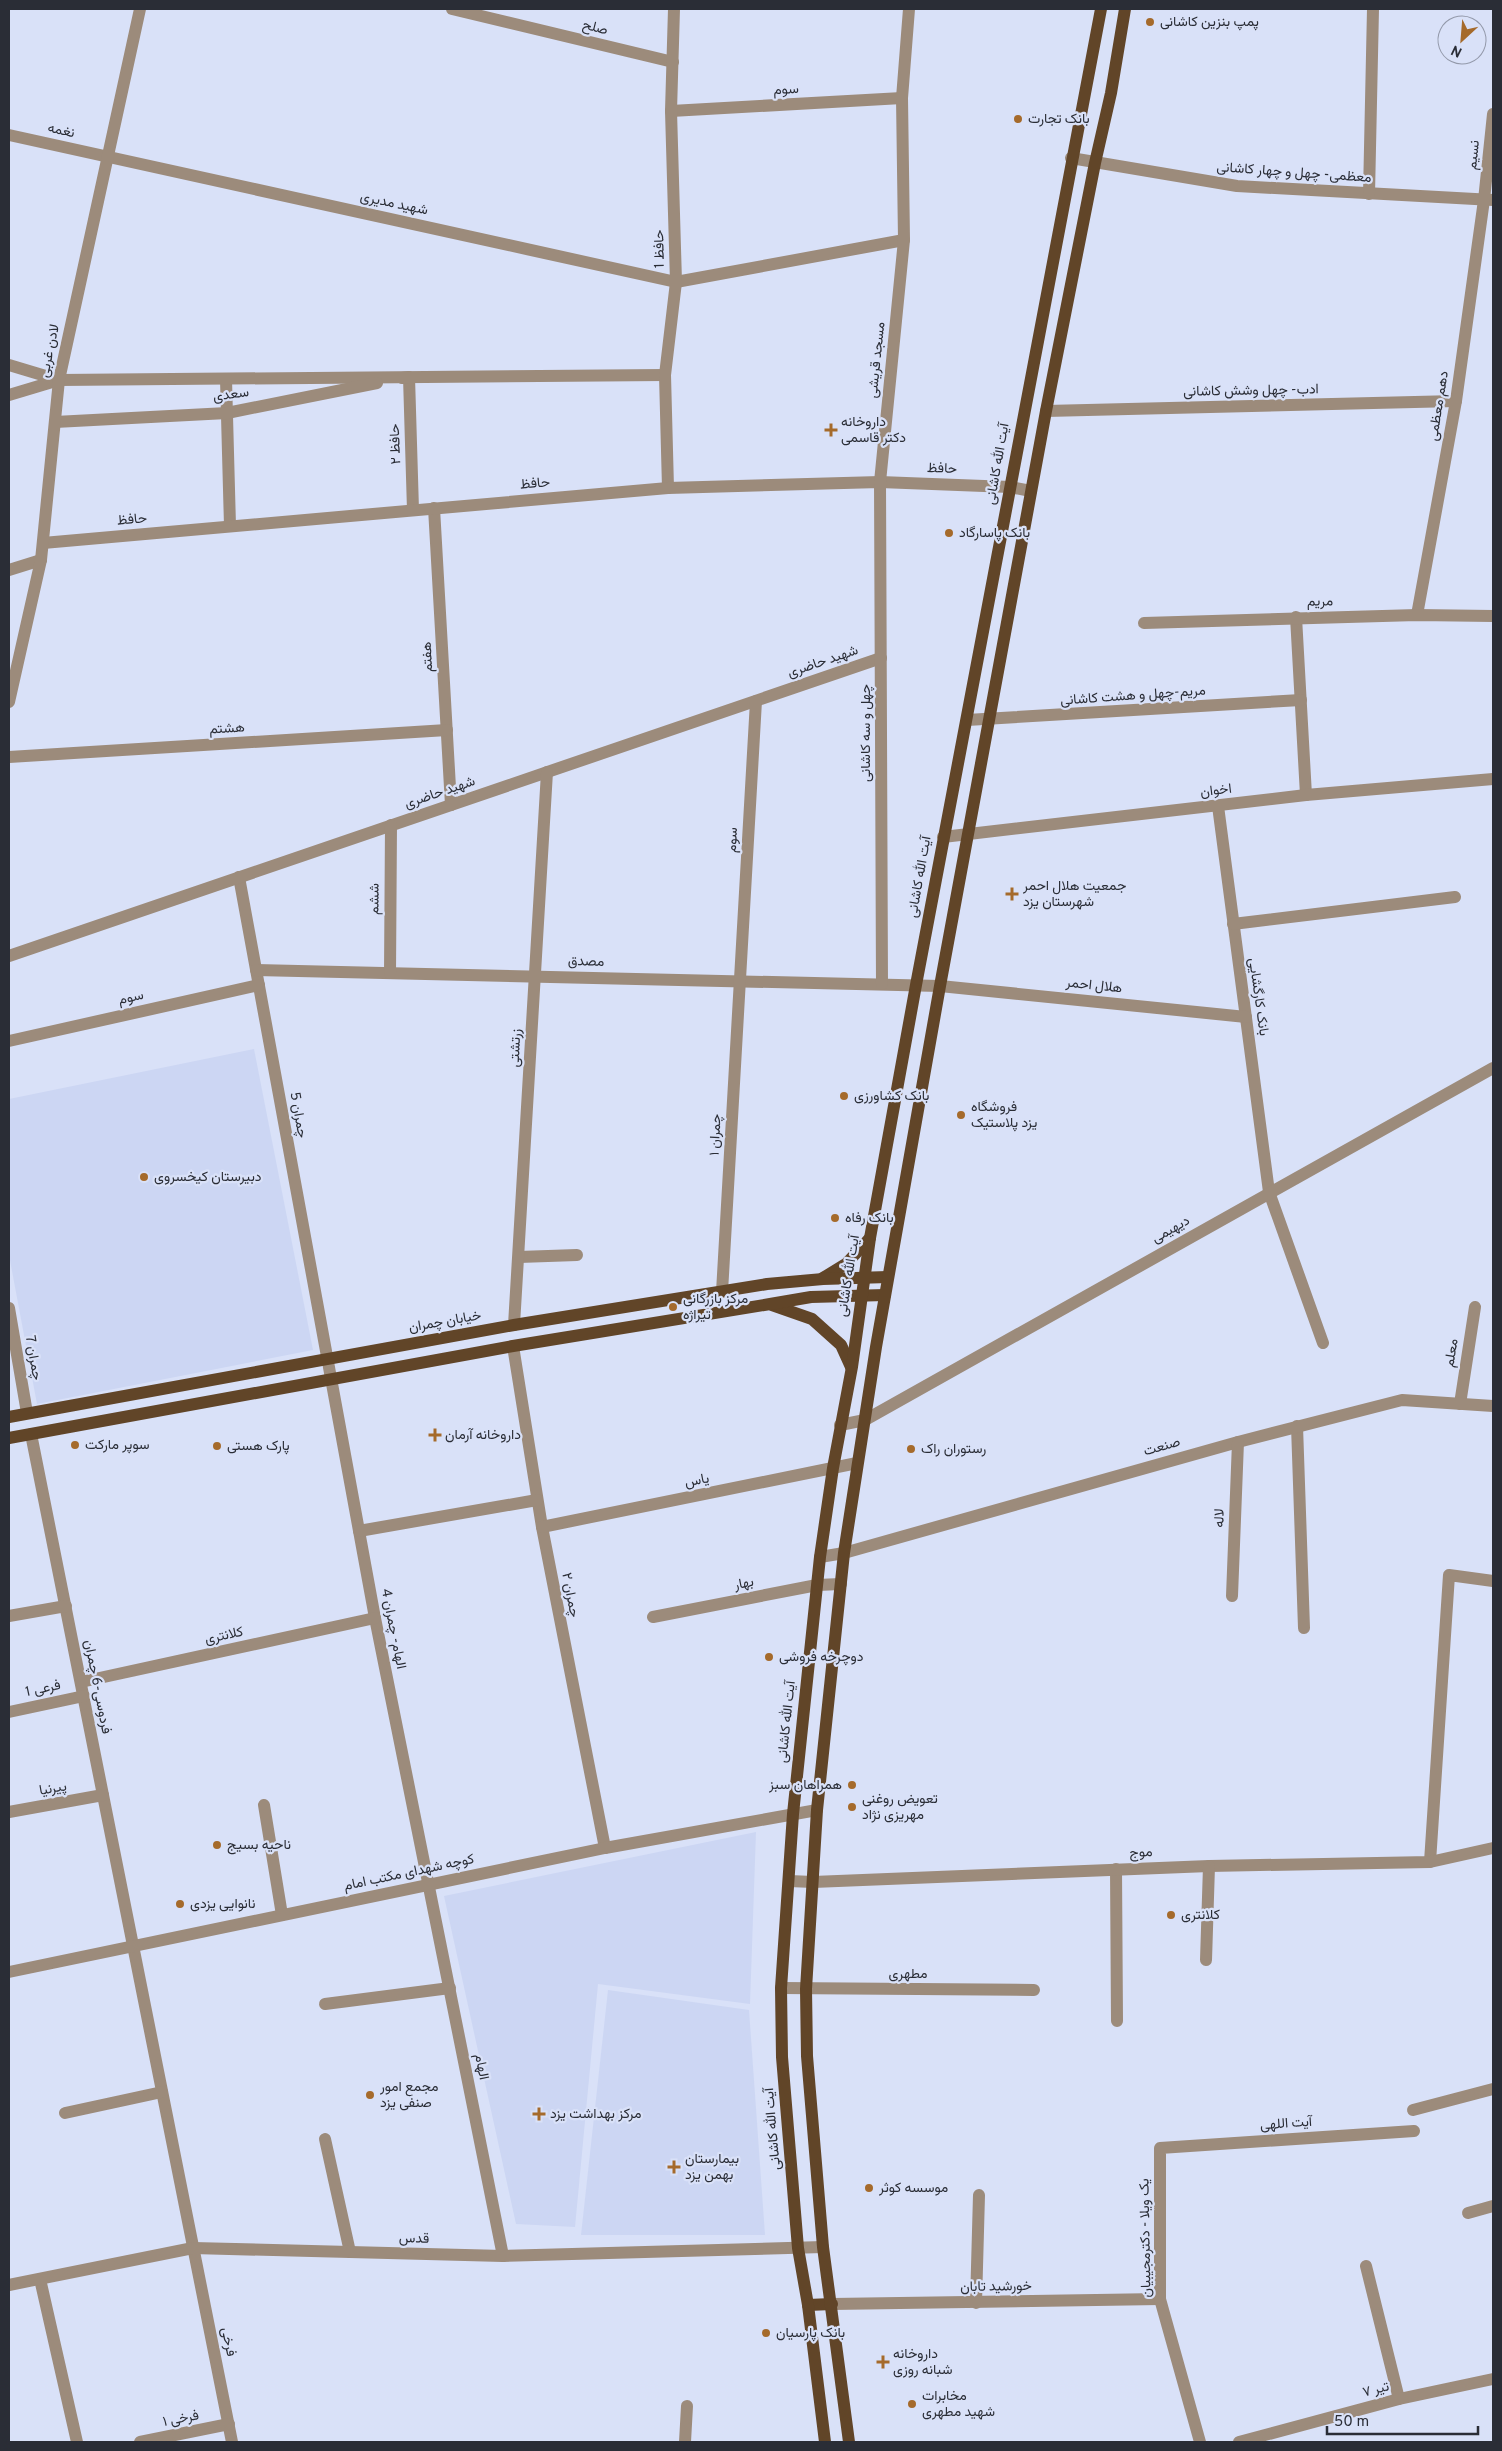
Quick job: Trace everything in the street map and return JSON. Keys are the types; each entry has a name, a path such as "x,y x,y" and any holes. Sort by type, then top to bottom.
{"main road":[{"name":"آیت الله کاشانی","path":"825,2442 808,2305 798,2248 782,2057 781,1988 793,1814 820,1557 840,1425 852,1367 870,1238 943,836 967,720 1071,158 1087,88 1101,9"},
{"path":"849,2442 823,2247 807,2056 806,1989 817,1810 844,1552 888,1276 940,986 970,834 1046,411 1094,163 1111,93 1125,9"},
{"path":"823,1279 846,1264 870,1238"},
{"name":"خیابان چمران","path":"9,1417 514,1325 722,1292 823,1279 888,1276"},
{"path":"9,1438 513,1346 811,1297 885,1295"},
{"path":"770,1304 812,1320 841,1345 852,1367"},
{"path":"808,2305 832,2304"}],"street":[{"name":"لادن غربی","path":"9,702 41,560 59,380 140,9"},
{"name":"صلح","path":"452,9 674,62"},
{"name":"حافظ 1","path":"668,488 665,375 676,282 672,111 674,9"},
{"name":"مسجد قریشی","path":"880,482 904,240 902,98 909,9"},
{"path":"1369,194 1373,9"},
{"name":"سوم","path":"672,111 902,98"},
{"name":"نسیم","path":"1488,200 1493,114"},
{"name":"نغمه","path":"9,135 107,157"},
{"name":"شهید مدیری","path":"107,157 676,282"},
{"name":"معظمی- چهل و چهار کاشانی","path":"1071,158 1236,186 1488,200"},
{"name":"دهم معظمی","path":"1417,615 1456,402 1488,200"},
{"path":"676,282 904,240"},
{"path":"9,365 59,380"},
{"name":"سعدی","path":"59,380 665,375"},
{"name":"سعدی","path":"55,422 227,413 409,377"},
{"name":"حافظ ۲","path":"409,377 413,510"},
{"path":"226,379 230,526"},
{"path":"9,395 59,380"},
{"name":"ادب- چهل وشش کاشانی","path":"1046,411 1456,402"},
{"name":"حافظ","path":"43,543 668,488 880,482 1010,487 1031,491"},
{"name":"چهل و سه کاشانی","path":"880,482 882,984"},
{"name":"هفتم","path":"434,508 451,805"},
{"path":"9,570 41,560"},
{"name":"مریم","path":"1306,795 1296,618 1417,615 1493,616"},
{"path":"1144,623 1296,618"},
{"name":"شهید حاضری","path":"9,956 881,658"},
{"name":"مریم-چهل و هشت کاشانی","path":"967,720 1301,700"},
{"name":"سوم","path":"740,981 756,701"},
{"name":"هشتم","path":"9,757 447,730"},
{"name":"زرتشتی","path":"514,1325 547,772"},
{"name":"اخوان","path":"943,836 1306,795 1493,778"},
{"name":"بانک کارگشایی","path":"1218,806 1269,1192 1323,1343"},
{"name":"ششم","path":"390,973 391,825"},
{"name":"چمران 5","path":"239,877 331,1379"},
{"path":"1234,924 1454,897"},
{"name":"مصدق","path":"256,970 916,985"},
{"name":"چمران ۱","path":"722,1292 740,981"},
{"name":"سوم","path":"9,1041 259,984"},
{"name":"هلال احمر","path":"916,985 1246,1017"},
{"name":"دیهیمی","path":"840,1425 865,1420 1493,1068"},
{"path":"518,1257 577,1255"},
{"name":"معلم","path":"1460,1404 1475,1307"},
{"name":"چمران 7","path":"9,1308 28,1413"},
{"name":"چمران ۲","path":"513,1346 537,1500 605,1848"},
{"name":"الهام- چمران 4","path":"331,1379 375,1618 429,1884"},
{"name":"صنعت","path":"820,1557 844,1552 1297,1426 1402,1400 1493,1406"},
{"path":"1297,1426 1304,1628"},
{"name":"فردوسی-6 چمران","path":"31,1434 162,2092"},
{"name":"لاله","path":"1232,1596 1238,1442"},
{"name":"یاس","path":"542,1527 858,1463"},
{"path":"359,1531 537,1500"},
{"path":"1430,1862 1449,1575 1493,1581"},
{"name":"بهار","path":"653,1617 817,1585 841,1584"},
{"path":"9,1616 66,1606"},
{"name":"کلانتری","path":"81,1682 375,1618"},
{"name":"فرعی 1","path":"9,1712 84,1696"},
{"name":"پیرنیا","path":"9,1812 103,1795"},
{"path":"264,1805 282,1915"},
{"name":"کوچه شهدای مکتب امام","path":"9,1972 605,1848 817,1810"},
{"name":"موج","path":"789,1881 813,1882 1209,1866 1430,1862 1493,1848"},
{"path":"1206,1960 1209,1866"},
{"path":"1116,1869 1118,2020"},
{"name":"الهام","path":"429,1884 503,2256"},
{"path":"325,2004 450,1988"},
{"name":"مطهری","path":"781,1988 1034,1990"},
{"path":"1413,2110 1493,2089"},
{"path":"66,2113 162,2092"},
{"name":"فرخی","path":"162,2092 232,2442"},
{"name":"آیت اللهی","path":"1160,2148 1414,2130"},
{"path":"325,2139 350,2252"},
{"name":"یک ویلا - دکترمجیبیان","path":"1160,2148 1160,2299 1200,2442"},
{"path":"976,2303 979,2195"},
{"path":"1468,2212 1493,2206"},
{"name":"قدس","path":"9,2286 194,2248 503,2256 823,2247"},
{"path":"1366,2266 1399,2399"},
{"path":"40,2279 77,2442"},
{"name":"خورشید تابان","path":"832,2304 1160,2299"},
{"name":"۷ تیر","path":"1240,2442 1399,2399 1493,2379"},
{"path":"685,2442 687,2406"},
{"name":"فرخی ۱","path":"140,2442 229,2424"}],"shaded area":[{"name":"دبیرستان کیخسروی","path":"254,1049 313,1350 37,1404 9,1255 9,1099"},
{"name":"مرکز بهداشت یزد","path":"756,1832 750,2004 598,1984 575,2227 516,2224 444,1896"},
{"name":"بیمارستان بهمن یزد","path":"608,1990 749,2010 765,2235 581,2235"}],"place":[{"name":"پمپ بنزین کاشانی","path":"1150,22"},
{"name":"بانک تجارت","path":"1018,119"},
{"name":"داروخانه دکتر قاسمی","path":"831,430"},
{"name":"بانک پاسارگاد","path":"949,533"},
{"name":"جمعیت هلال احمر شهرستان یزد","path":"1012,894"},
{"name":"بانک کشاورزی","path":"844,1096"},
{"name":"فروشگاه یزد پلاستیک","path":"961,1115"},
{"name":"دبیرستان کیخسروی","path":"144,1177"},
{"name":"بانک رفاه","path":"835,1218"},
{"name":"مرکز بازرگانی تیراژه","path":"673,1307"},
{"name":"داروخانه آرمان","path":"435,1435"},
{"name":"سوپر مارکت","path":"75,1445"},
{"name":"پارک هستی","path":"217,1446"},
{"name":"رستوران راک","path":"911,1449"},
{"name":"دوچرخه فروشی","path":"769,1657"},
{"name":"همراهان سبز","path":"852,1785"},
{"name":"تعویض روغنی مهریزی نژاد","path":"852,1807"},
{"name":"ناحیه بسیج","path":"217,1845"},
{"name":"نانوایی یزدی","path":"180,1904"},
{"name":"کلانتری","path":"1171,1915"},
{"name":"مجمع امور صنفی یزد","path":"370,2095"},
{"name":"مرکز بهداشت یزد","path":"539,2114"},
{"name":"بیمارستان بهمن یزد","path":"674,2167"},
{"name":"موسسه کوثر","path":"869,2188"},
{"name":"بانک پارسیان","path":"766,2333"},
{"name":"داروخانه شبانه روزی","path":"883,2362"},
{"name":"مخابرات شهید مطهری","path":"912,2404"}]}
